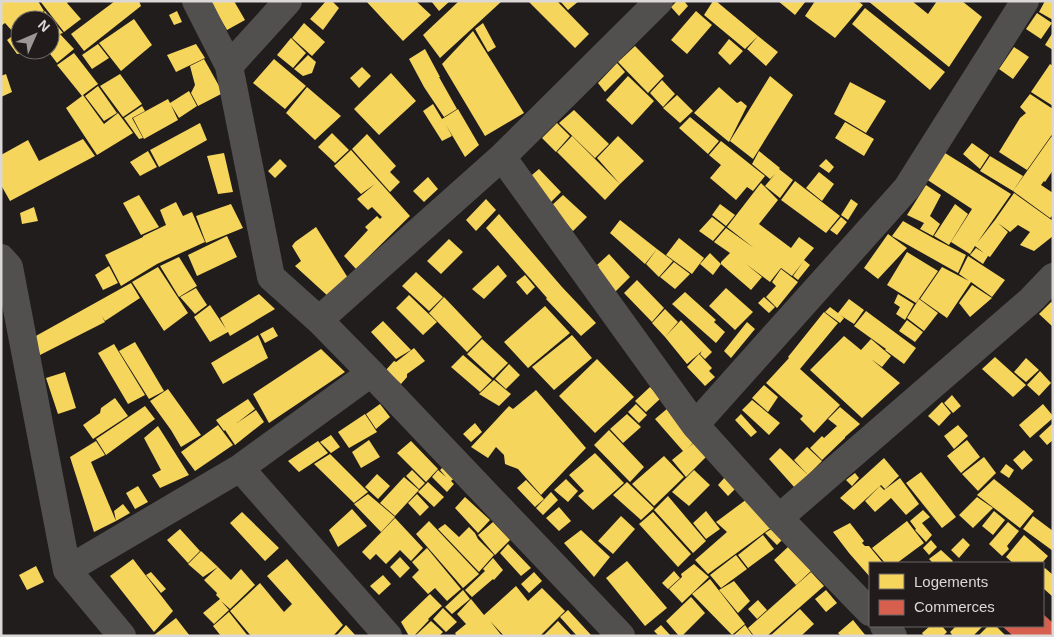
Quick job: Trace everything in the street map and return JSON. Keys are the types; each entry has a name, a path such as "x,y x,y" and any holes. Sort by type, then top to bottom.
{"street":[{"path":"196,1 229,66 271,277 319,320 371,373 620,636"},
{"path":"229,66 288,1"},
{"path":"319,320 502,157 660,1"},
{"path":"694,424 907,188 1025,1"},
{"path":"502,157 694,424 779,518 869,611"},
{"path":"1,258 9,267 66,570 122,636"},
{"path":"779,518 1023,306 1053,277"},
{"path":"66,570 240,468 371,373"},
{"path":"240,468 388,636"}],"building: Logements":[{"path":"1,1 38,1 43,10 10,10 10,29 5,23 1,26"},
{"path":"40,1 69,1 67,3 81,19 64,32 60,27 60,10 47,10"},
{"path":"115,1 139,1 141,6 84,51 71,34"},
{"path":"210,1 234,1 245,20 227,30"},
{"path":"326,1 332,1 339,8 323,30 310,19"},
{"path":"366,1 416,1 431,15 403,41"},
{"path":"431,1 450,1 439,11"},
{"path":"459,1 502,1 440,58 423,35"},
{"path":"528,1 557,1 589,34 575,48"},
{"path":"560,1 579,1 568,10"},
{"path":"677,1 684,1 688,6 679,16 671,7"},
{"path":"713,1 716,1 758,36 745,49 704,15"},
{"path":"778,1 806,1 795,15"},
{"path":"815,1 858,1 863,5 835,38 805,16"},
{"path":"868,1 912,1 928,14 937,1 962,1 982,17 949,67"},
{"path":"1045,1 1053,1 1053,20 1039,12"},
{"path":"865,8 945,72 930,90 852,24"},
{"path":"177,11 182,22 174,25 169,15"},
{"path":"696,11 712,25 687,54 671,40"},
{"path":"1037,13 1052,23 1041,39 1026,29"},
{"path":"134,19 152,45 121,71 99,43"},
{"path":"304,23 325,42 312,56 292,38"},
{"path":"483,23 496,47 488,52 475,29"},
{"path":"473,31 524,113 485,136 442,64"},
{"path":"1053,32 1053,50 1045,45"},
{"path":"60,34 74,49 57,63 55,60 60,60"},
{"path":"758,36 778,52 766,66 747,49"},
{"path":"291,38 306,53 293,68 277,55"},
{"path":"729,39 743,51 730,65 718,53"},
{"path":"98,44 109,58 92,69 82,55"},
{"path":"196,44 205,58 176,72 167,55"},
{"path":"635,46 664,76 648,93 618,62"},
{"path":"1014,47 1029,57 1013,79 999,69"},
{"path":"425,49 457,109 444,117 424,87 409,59"},
{"path":"74,53 98,84 83,95 104,124 118,113 133,133 97,155 66,108 82,96 57,65"},
{"path":"308,55 316,62 312,73 303,76 294,69"},
{"path":"204,59 223,93 198,106 191,93 195,85 190,66"},
{"path":"274,59 306,86 285,109 253,83"},
{"path":"617,63 625,72 605,92 598,83"},
{"path":"1050,64 1053,66 1053,106 1031,92"},
{"path":"362,67 371,76 359,88 350,78"},
{"path":"391,73 416,101 379,135 354,109"},
{"path":"6,74 12,92 1,97 1,76"},
{"path":"120,74 142,104 123,117 100,86"},
{"path":"628,76 654,101 632,125 606,100"},
{"path":"770,76 793,95 753,159 730,141"},
{"path":"662,80 675,94 663,107 650,93"},
{"path":"850,82 886,101 866,133 834,114"},
{"path":"98,86 117,113 104,121 85,96"},
{"path":"307,87 341,116 315,140 286,113"},
{"path":"719,87 737,103 741,101 747,106 729,142 694,113"},
{"path":"189,91 197,106 179,118 171,105 178,120 144,139 133,118 168,99 170,103"},
{"path":"1030,94 1053,109 1053,133 1027,170 999,152 1020,118 1026,113 1020,107"},
{"path":"677,95 693,111 680,123 663,108"},
{"path":"433,104 442,119 458,109 479,145 465,157 446,125 452,136 442,141 423,111"},
{"path":"142,106 145,111 132,118 143,138 139,139 124,118"},
{"path":"574,110 609,144 595,158 559,123"},
{"path":"690,117 719,141 708,154 679,128"},
{"path":"845,122 874,139 864,156 835,138"},
{"path":"200,123 207,140 159,167 150,150"},
{"path":"557,123 570,136 556,152 542,138"},
{"path":"332,133 349,150 335,163 318,147"},
{"path":"367,134 396,166 390,172 400,182 390,192 352,149"},
{"path":"572,136 620,184 605,200 557,152"},
{"path":"618,136 644,161 620,184 597,158"},
{"path":"1051,137 1053,138 1053,170 1041,185 1053,193 1053,215 1050,218 1013,191"},
{"path":"83,139 95,156 10,201 1,185 1,155 28,140 39,161"},
{"path":"721,141 765,176 753,191 747,187 736,200 710,178 721,165 709,155"},
{"path":"972,143 989,155 980,169 963,154"},
{"path":"351,150 410,216 356,269 344,256 368,230 365,227 377,216 380,219 382,217 372,207 368,210 357,199 375,184 361,194 334,166"},
{"path":"148,151 157,167 140,176 130,162"},
{"path":"759,151 793,180 780,198 765,186 775,174 770,179 752,164"},
{"path":"224,153 233,192 218,194 207,156"},
{"path":"945,153 1011,194 977,243 1014,193 1053,221 1053,236 1034,251 1020,245 1030,232 1018,225 1010,232 998,223 1008,232 983,264 970,255 976,248 984,253 975,246 970,254 951,242 972,209 926,179"},
{"path":"990,156 1023,176 1013,191 980,171"},
{"path":"280,159 287,166 275,178 268,171"},
{"path":"826,159 834,167 829,173 819,166"},
{"path":"539,169 561,192 550,203 526,180"},
{"path":"819,172 834,184 822,201 806,188"},
{"path":"428,177 438,189 424,202 413,191"},
{"path":"795,181 840,216 826,233 781,200"},
{"path":"761,183 778,200 759,224 791,248 799,237 814,248 804,260 810,265 798,280 793,276 803,262 792,276 781,268 770,282 746,264 762,277 751,290 721,264 730,253 714,242 726,228 754,248 727,227"},
{"path":"926,185 941,195 930,216 940,224 933,236 920,229 924,223 907,215"},
{"path":"139,195 159,227 141,235 123,203"},
{"path":"563,195 587,217 573,231 551,206"},
{"path":"486,199 496,210 476,231 466,220"},
{"path":"851,199 858,204 848,220 841,215"},
{"path":"176,202 183,216 192,212 205,242 157,264 121,286 105,255 166,225 160,210"},
{"path":"231,204 243,228 206,243 196,216"},
{"path":"720,204 735,215 726,226 712,215"},
{"path":"955,204 968,214 949,245 934,236"},
{"path":"34,207 38,221 22,224 20,213"},
{"path":"499,214 596,323 581,336 546,299 486,228"},
{"path":"712,217 725,227 713,241 699,231"},
{"path":"841,217 847,222 837,235 830,230"},
{"path":"620,220 657,249 645,264 610,233"},
{"path":"903,221 966,255 958,273 892,236"},
{"path":"316,227 348,278 329,297 295,266 301,261 292,246"},
{"path":"888,234 907,248 878,279 864,268"},
{"path":"227,236 237,257 197,276 188,255"},
{"path":"679,238 704,258 692,274 666,255"},
{"path":"449,239 463,252 441,274 427,261"},
{"path":"657,249 673,261 659,277 646,264"},
{"path":"907,252 938,271 916,303 887,285"},
{"path":"710,253 721,264 713,275 700,264"},
{"path":"609,254 630,277 612,295 592,274 599,267 597,265"},
{"path":"968,256 1005,280 992,297 971,282 947,318 920,299 942,267 969,281 959,274"},
{"path":"179,257 197,286 179,297 160,266"},
{"path":"674,262 690,274 675,289 660,277"},
{"path":"498,265 507,276 484,299 472,289"},
{"path":"109,266 118,283 103,290 95,275"},
{"path":"158,267 188,313 164,331 132,282"},
{"path":"781,269 798,282 777,308 766,297 776,286 772,282"},
{"path":"416,272 443,297 429,311 402,286"},
{"path":"525,275 535,287 527,295 516,282"},
{"path":"637,280 664,308 652,322 624,293"},
{"path":"131,283 140,298 105,321 102,316 105,322 40,355 34,337"},
{"path":"972,285 992,298 970,317 959,303"},
{"path":"196,288 207,305 195,314 180,297"},
{"path":"726,288 753,312 735,330 709,306"},
{"path":"685,292 716,320 714,322 725,332 716,343 672,304"},
{"path":"259,294 275,309 230,336 228,332 210,342 194,317 210,305 226,329 220,318"},
{"path":"898,294 914,304 905,320 896,314 900,307 894,303"},
{"path":"409,295 437,322 423,335 396,308"},
{"path":"444,297 482,337 467,352 429,313"},
{"path":"764,297 775,307 769,313 758,303"},
{"path":"849,299 864,310 854,324 840,315 844,318 840,323 825,312 830,307 838,313"},
{"path":"919,299 938,313 924,331 907,318"},
{"path":"1051,302 1053,304 1053,327 1039,314"},
{"path":"545,306 570,333 528,368 504,342"},
{"path":"665,309 678,322 665,337 652,323"},
{"path":"866,311 916,348 904,364 854,326"},
{"path":"824,312 838,323 800,369 840,405 814,433 800,419 803,416 766,383 789,358"},
{"path":"681,320 712,352 705,359 700,354 702,351 687,364 665,337"},
{"path":"907,320 923,332 915,342 899,331"},
{"path":"383,321 411,350 396,359 371,332"},
{"path":"747,322 755,329 731,358 724,351"},
{"path":"273,327 278,336 265,343 260,334"},
{"path":"258,335 268,358 223,384 211,363"},
{"path":"572,335 592,358 554,390 532,367"},
{"path":"844,336 861,350 871,339 891,356 882,367 871,359 900,383 862,418 810,370"},
{"path":"482,339 508,363 493,378 467,354"},
{"path":"135,342 164,391 149,399 119,351"},
{"path":"114,344 145,395 128,404 98,353"},
{"path":"414,348 425,361 407,374 407,377 401,384 386,370 394,361 396,362"},
{"path":"321,349 345,372 269,423 253,394"},
{"path":"699,354 712,368 709,371 715,377 705,386 687,367"},
{"path":"463,355 492,380 480,392 451,367"},
{"path":"995,357 1026,385 1013,397 982,369"},
{"path":"1026,358 1039,370 1026,382 1014,372"},
{"path":"597,359 634,397 595,433 559,396"},
{"path":"509,364 520,375 506,389 495,379"},
{"path":"1040,371 1051,383 1039,396 1027,385"},
{"path":"65,372 76,408 58,414 46,378"},
{"path":"494,380 511,394 499,406 479,394"},
{"path":"764,385 778,397 768,412 752,398"},
{"path":"650,387 661,398 646,412 635,401"},
{"path":"168,389 201,435 181,447 150,401"},
{"path":"536,390 586,448 541,495 518,469 505,464 504,455 496,447 488,458 471,447 509,406 513,409"},
{"path":"952,395 961,406 953,413 944,403"},
{"path":"115,398 128,416 93,439 83,425 100,413 101,408"},
{"path":"248,399 255,409 237,423 256,410 264,422 235,445 216,420"},
{"path":"752,400 780,423 769,435 742,410"},
{"path":"942,402 951,413 939,426 928,416"},
{"path":"380,404 390,417 376,429 366,414"},
{"path":"636,404 647,415 639,423 628,412"},
{"path":"1043,404 1053,418 1030,438 1019,425"},
{"path":"145,406 155,419 106,455 96,439"},
{"path":"840,407 860,424 822,460 810,448 822,436 824,438 837,426 828,419"},
{"path":"668,408 696,440 688,448 697,440 709,454 686,477 672,460 683,451 655,419"},
{"path":"365,414 377,432 349,448 338,432"},
{"path":"627,414 641,427 623,443 610,429"},
{"path":"741,414 757,432 751,437 735,420"},
{"path":"475,423 482,432 471,442 463,434"},
{"path":"1053,423 1053,440 1047,445 1039,436"},
{"path":"218,425 233,445 195,471 181,452"},
{"path":"958,425 968,436 954,449 944,436"},
{"path":"158,426 189,475 160,488 152,475 161,470 144,438"},
{"path":"609,430 644,467 630,482 594,445"},
{"path":"331,435 340,447 331,453 320,442"},
{"path":"369,440 380,457 361,468 352,452"},
{"path":"967,440 980,457 961,473 947,456"},
{"path":"96,441 105,455 91,462 116,521 94,532 70,457"},
{"path":"318,441 328,453 299,472 288,461"},
{"path":"411,441 438,469 426,482 397,453"},
{"path":"807,447 822,461 808,475 794,460"},
{"path":"780,448 808,475 795,488 769,459"},
{"path":"1024,450 1033,460 1022,470 1013,460"},
{"path":"595,453 624,483 593,510 578,496 584,491 569,475"},
{"path":"330,454 368,492 354,503 314,464"},
{"path":"664,456 684,477 654,506 632,484"},
{"path":"984,457 996,473 978,491 962,474"},
{"path":"884,458 899,476 885,489 881,485 854,510 840,498"},
{"path":"1006,464 1014,470 1009,478 1000,472"},
{"path":"445,465 456,477 451,481 454,484 447,492 432,477 438,470 446,477 440,470"},
{"path":"412,470 425,483 419,489 406,476"},
{"path":"694,470 710,485 689,506 672,492"},
{"path":"921,472 956,517 942,528 906,483"},
{"path":"855,473 859,478 852,486 846,480"},
{"path":"377,474 390,486 378,499 365,487"},
{"path":"726,476 737,487 728,496 718,485"},
{"path":"404,477 419,490 395,516 380,503"},
{"path":"900,478 919,504 906,515 891,498 875,512 865,501 880,486 884,490"},
{"path":"566,479 578,491 568,502 554,490"},
{"path":"994,479 1034,511 1020,528 977,495"},
{"path":"526,480 544,499 535,507 517,488"},
{"path":"428,482 444,497 434,507 418,492"},
{"path":"627,482 654,508 641,520 613,495"},
{"path":"138,486 148,502 135,509 126,493"},
{"path":"551,492 558,500 543,515 536,508"},
{"path":"368,494 395,517 381,532 354,504"},
{"path":"417,494 429,507 420,516 408,503"},
{"path":"668,496 706,541 693,553 654,510"},
{"path":"465,497 490,520 478,533 455,508"},
{"path":"977,497 993,508 973,528 959,515"},
{"path":"747,499 772,527 708,574 695,560 727,532 716,522"},
{"path":"123,504 130,513 116,521 114,511"},
{"path":"559,507 571,521 559,531 546,518"},
{"path":"352,509 367,526 338,547 329,530"},
{"path":"923,510 930,517 922,523 932,535 926,542 910,521"},
{"path":"706,511 720,529 706,539 693,523"},
{"path":"994,511 1005,520 993,535 982,526"},
{"path":"242,512 279,548 265,561 230,523"},
{"path":"653,512 691,554 678,567 639,524"},
{"path":"621,516 635,529 613,554 598,541"},
{"path":"1033,516 1053,531 1053,551 1023,529"},
{"path":"395,518 423,548 411,561 400,550 386,564 376,554 370,560 362,552"},
{"path":"429,521 479,574 463,588 416,534"},
{"path":"907,521 924,543 898,562 884,562 872,548"},
{"path":"493,522 510,540 495,555 478,535"},
{"path":"1008,522 1019,531 1007,546 1009,549 1002,556 989,544"},
{"path":"850,523 864,541 862,543 865,546 869,546 882,562 869,562 869,576 833,532"},
{"path":"445,524 459,537 469,527 494,555 479,572 438,529"},
{"path":"773,528 783,539 777,545 765,533"},
{"path":"180,529 200,551 188,563 167,540"},
{"path":"581,530 610,557 594,577 564,543"},
{"path":"763,535 774,549 748,568 738,555"},
{"path":"1024,535 1048,556 1043,562 1012,562 1006,557"},
{"path":"963,538 970,545 959,558 951,550"},
{"path":"931,540 937,547 929,555 923,548"},
{"path":"508,544 531,568 521,576 500,553"},
{"path":"788,547 811,571 796,585 774,560"},
{"path":"427,548 461,589 447,601 435,588 428,594 412,577 419,570 412,562"},
{"path":"941,550 953,561 932,562 929,559"},
{"path":"201,551 218,567 203,577 188,564"},
{"path":"736,555 747,569 721,588 710,575"},
{"path":"400,557 410,568 400,578 390,567"},
{"path":"493,558 503,570 494,580 472,597 465,590 485,571 483,569"},
{"path":"133,559 173,611 154,632 110,576"},
{"path":"287,559 343,625 333,636 251,636 230,611 260,583 284,612 292,604 267,576"},
{"path":"627,561 667,608 645,626 606,578"},
{"path":"694,564 709,577 682,603 669,589 682,577 681,574"},
{"path":"36,566 44,582 27,590 19,575"},
{"path":"218,567 231,580 241,569 255,585 230,609 221,601 229,610 214,624 203,613 220,599 216,595 217,593 204,580"},
{"path":"1044,569 1053,575 1053,597 1044,589"},
{"path":"674,571 680,578 668,589 662,583"},
{"path":"151,572 166,589 161,593 146,575"},
{"path":"534,572 542,581 529,593 521,584"},
{"path":"811,572 824,586 767,636 754,636 748,628"},
{"path":"383,575 391,584 379,595 370,586"},
{"path":"710,579 745,624 732,635 692,594"},
{"path":"734,581 750,601 738,613 719,590"},
{"path":"516,586 528,601 542,588 565,611 540,636 504,636 490,621 502,636 457,636 455,633 466,624 457,614 471,599 484,615"},
{"path":"463,590 470,599 452,614 445,607"},
{"path":"826,590 837,603 826,612 815,599"},
{"path":"430,594 442,606 414,636 409,636 401,622"},
{"path":"691,597 705,613 682,636 679,636 666,621"},
{"path":"758,600 767,610 757,619 748,609"},
{"path":"443,608 457,622 446,632 433,619"},
{"path":"800,609 814,624 801,636 770,636"},
{"path":"568,610 592,636 577,636 560,617"},
{"path":"229,612 248,636 221,636 213,626"},
{"path":"176,618 190,636 153,636"},
{"path":"853,620 866,636 841,636 838,633"},
{"path":"431,621 443,632 439,636 415,636"},
{"path":"558,621 572,636 543,636"},
{"path":"346,625 356,636 336,636"},
{"path":"661,625 671,636 659,636 654,631"},
{"path":"745,625 753,636 733,636"},
{"path":"929,627 943,627 947,632 943,636 924,636 922,633"},
{"path":"955,627 982,627 973,636 953,636 950,632"},
{"path":"987,627 997,627 1006,636 978,636"}],"building: Commerces":[{"path":"1044,615 1053,623 1053,632 1050,636 1013,636 1003,627 1044,627"}]}
